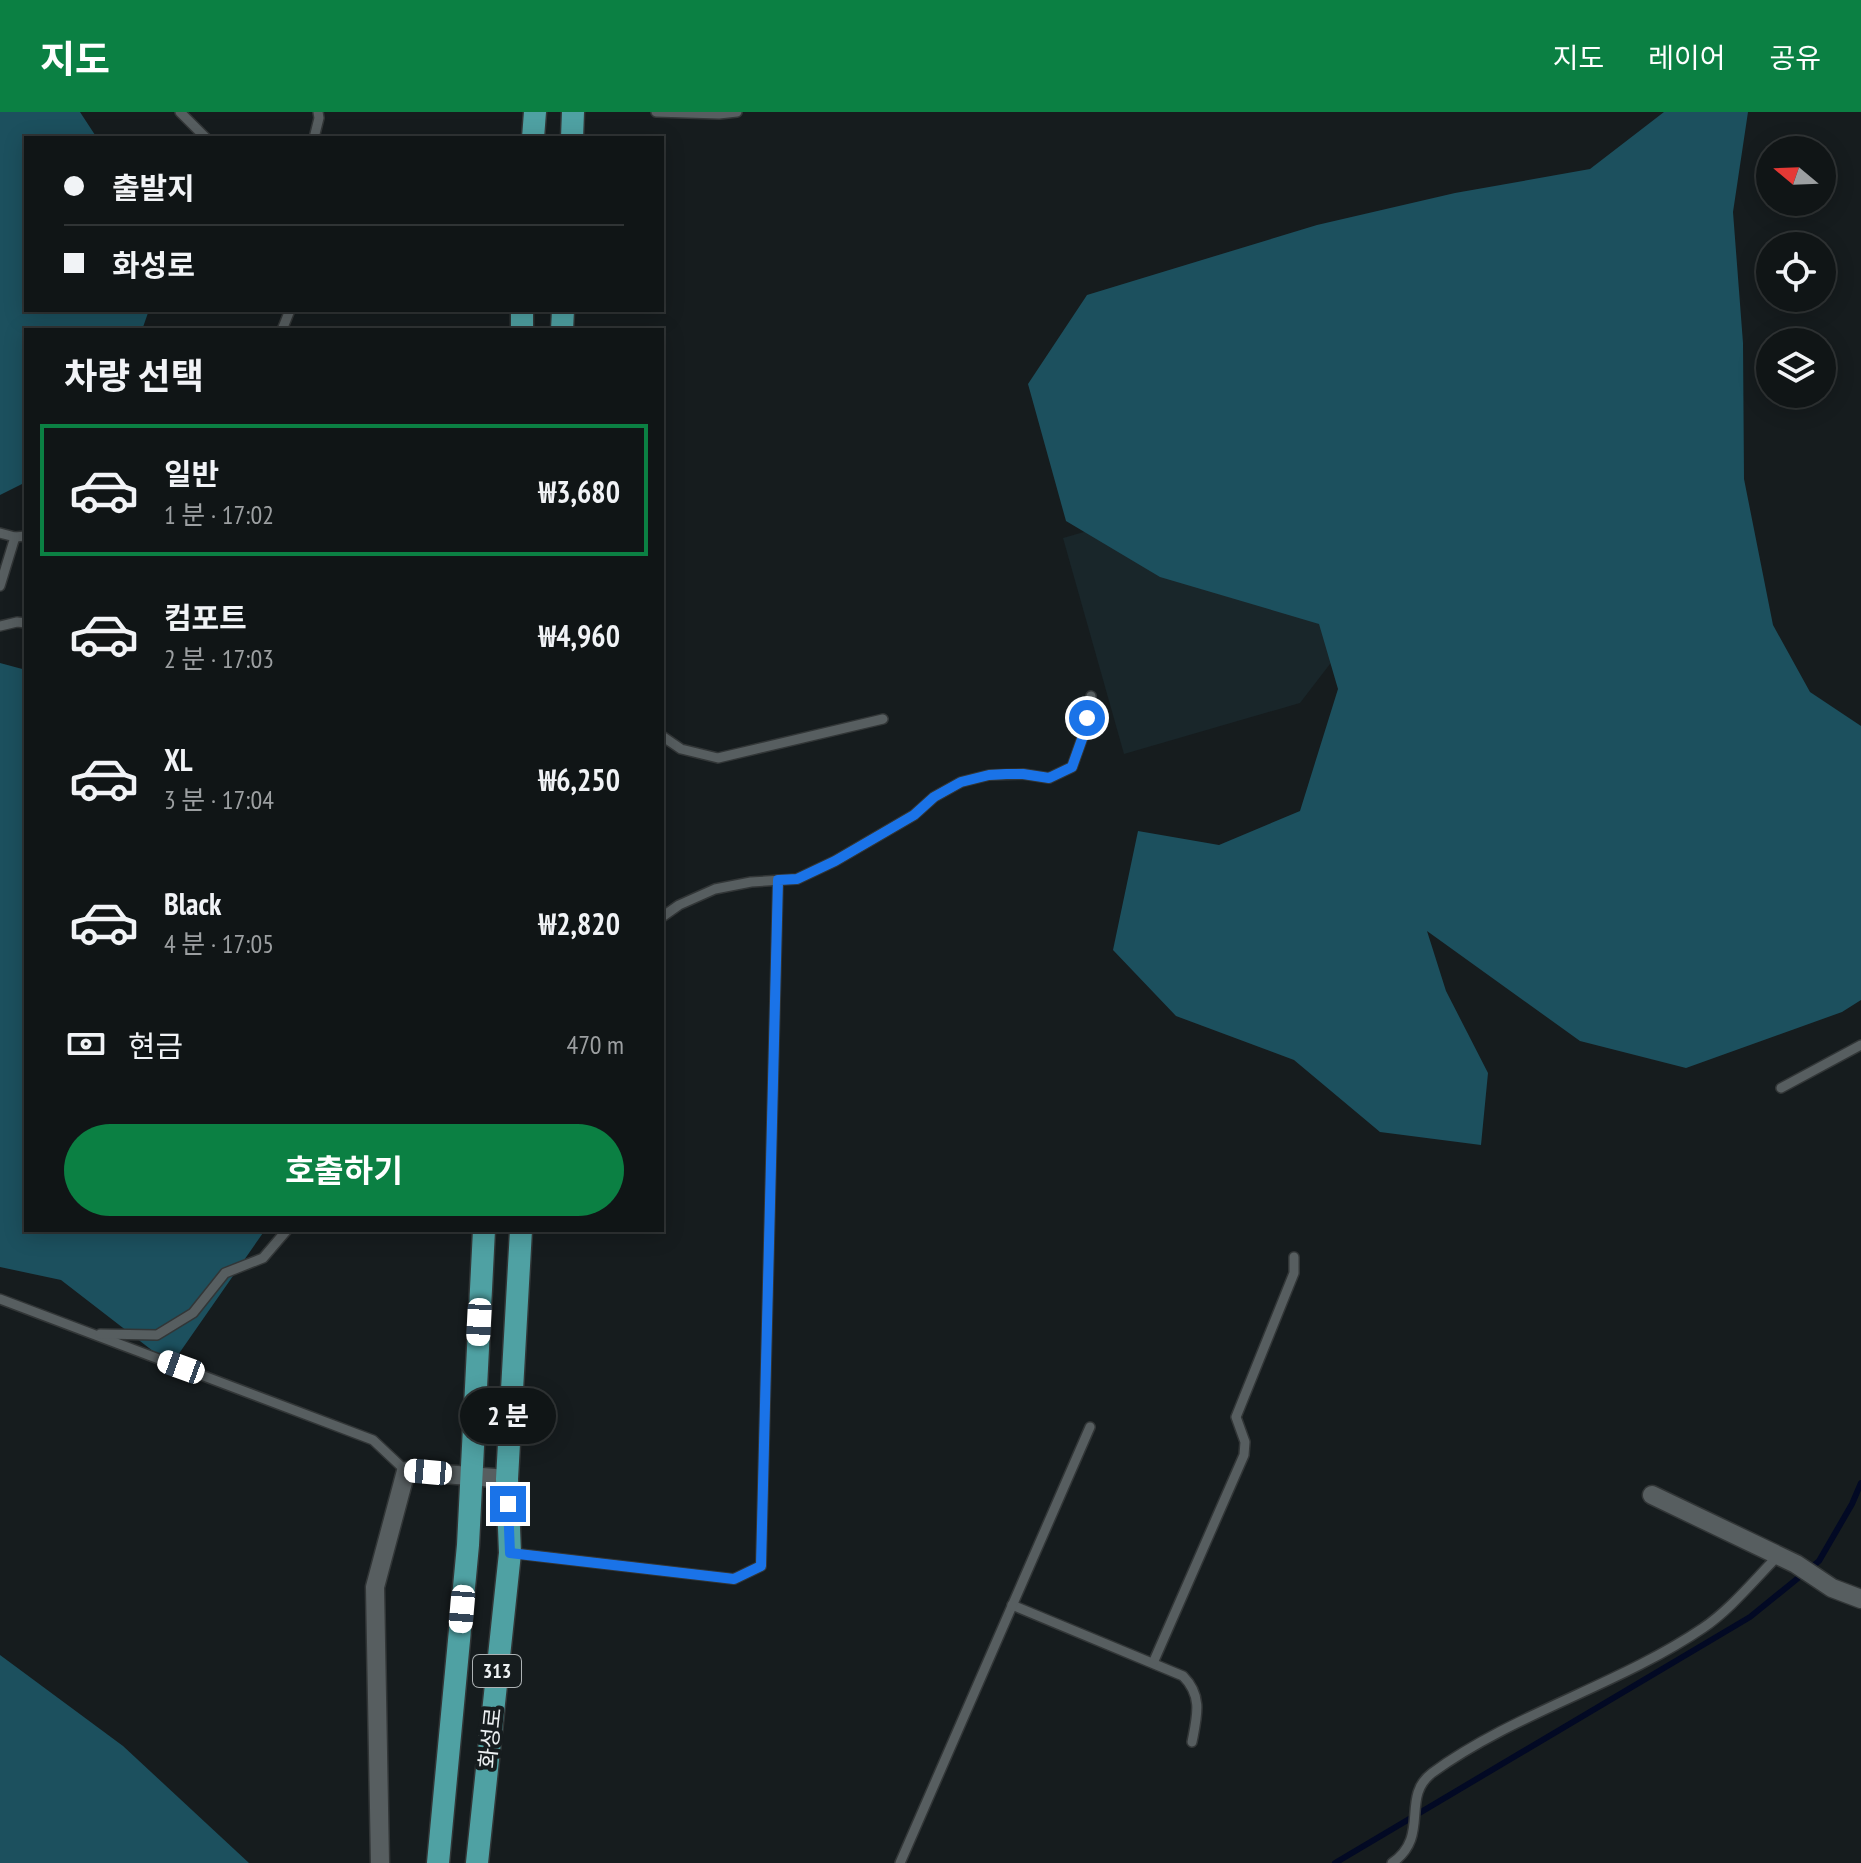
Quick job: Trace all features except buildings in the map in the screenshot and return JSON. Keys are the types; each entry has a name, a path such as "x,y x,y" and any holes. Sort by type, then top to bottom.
{"main road":[{"path":"533,136 535,112"},
{"path":"572,136 573,112"},
{"name":"화성로","path":"438,1863 468,1545 484,1232"},
{"name":"화성로","path":"477,1863 510,1553 507,1479 521,1232"}],"street":[{"path":"380,1863 375,1587 406,1471 507,1479"},
{"path":"1652,1495 1796,1564 1832,1588 1861,1599"}],"lane":[{"path":"180,112 204,136"},
{"path":"314,136 318,112"},
{"path":"656,112 737,112"},
{"path":"0,533 24,536"},
{"path":"0,586 15,537"},
{"path":"0,626 24,623"},
{"path":"664,916 679,905 715,889 751,882 797,879 835,861 914,815 934,797 961,782 1000,775 1023,774 1049,778 1072,767 1082,739 1091,696"},
{"path":"664,737 681,749 718,758 883,719"},
{"path":"510,1553 734,1579 761,1566 778,880"},
{"path":"1781,1088 1861,1045"},
{"path":"93,1334 157,1335 193,1313 225,1273 263,1258 285,1232"},
{"path":"1153,1663 1244,1455 1245,1442 1236,1417 1294,1273 1294,1257"},
{"path":"0,1299 373,1440 406,1471"},
{"path":"900,1863 1090,1427"},
{"path":"1392,1863 1403,1855 1411,1843 1420,1784 1432,1773 1482,1743 1682,1641 1705,1626 1778,1556"},
{"path":"1012,1605 1183,1676 1194,1687 1196,1718 1192,1742"}],"shaded area":[{"path":"0,112 80,112 96,136 24,136 24,312 148,312 143,328 24,328 24,483 0,495"},
{"path":"1664,112 1748,112 1733,212 1743,343 1744,479 1773,625 1810,692 1861,726 1861,1000 1842,1012 1686,1068 1580,1041 1427,931 1446,991 1488,1073 1481,1145 1380,1132 1294,1060 1176,1016 1113,950 1138,831 1219,845 1300,811 1338,689 1319,624 1160,577 1066,521 1028,384 1087,295 1317,225 1455,193 1590,169"},
{"path":"1369,450 1403,569 1300,703 1124,754 1063,538"},
{"path":"0,663 24,669 24,1232 264,1232 171,1365 61,1280 0,1267"},
{"path":"0,1655 123,1746 249,1863 0,1863"}],"waterway":[{"path":"1335,1863 1750,1617 1819,1561 1861,1483"}],"route":[{"path":"508,1504 510,1553 734,1579 761,1566 778,880 797,879 835,861 914,815 934,797 961,782 1006,774 1049,778 1072,767 1087,718"}]}
